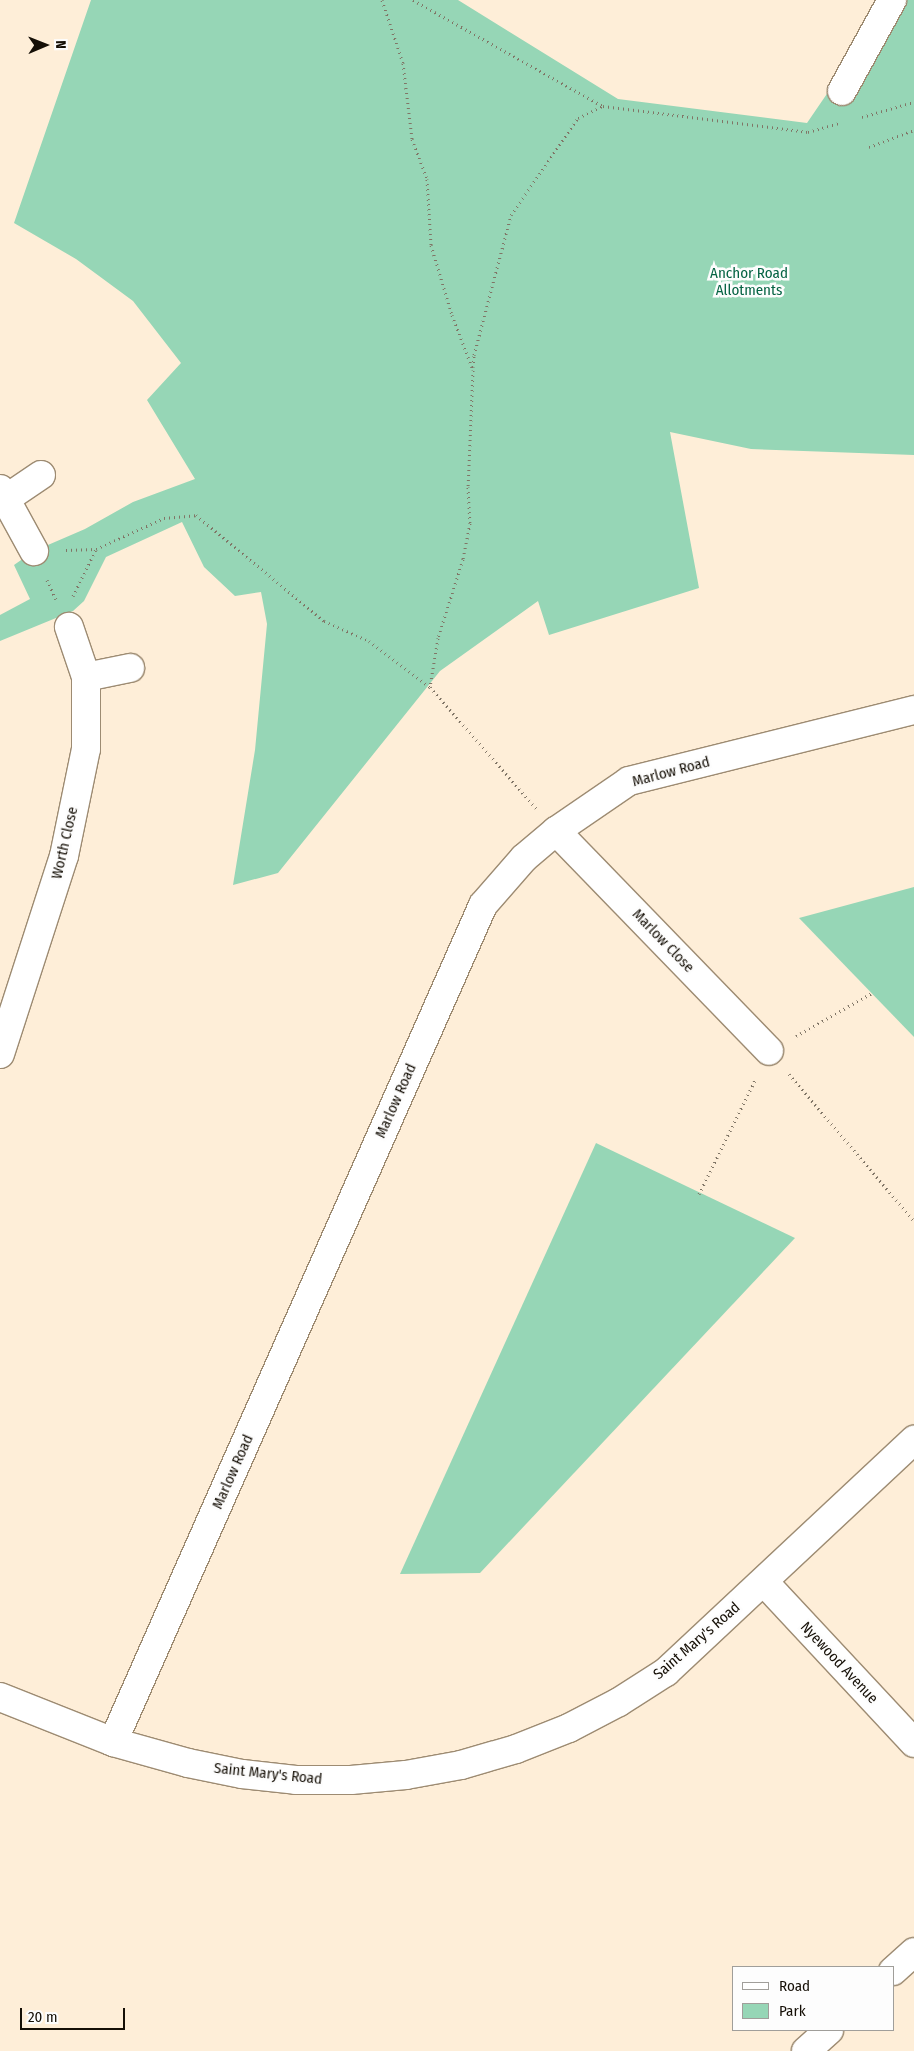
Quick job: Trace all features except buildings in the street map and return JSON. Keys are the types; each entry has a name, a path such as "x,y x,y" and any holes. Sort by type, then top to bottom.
{"street":[{"path":"842,91 892,0"},
{"path":"34,551 4,493 41,475"},
{"name":"Worth Close","path":"3,1038 64,856 86,749 86,677 66,622"},
{"path":"86,677 130,668"},
{"name":"Marlow Road","path":"113,1742 483,905 524,858 556,831 629,782 914,710"},
{"name":"Marlow Close","path":"556,831 769,1051"},
{"name":"Saint Mary's Road","path":"0,1697 113,1742 188,1763 296,1780 396,1776 462,1765 516,1749 569,1728 619,1702 666,1672 914,1440"},
{"name":"Nyewood Avenue","path":"764,1582 914,1743"},
{"path":"894,1970 914,1952"},
{"path":"806,2051 828,2031"}],"path":[{"path":"382,0 403,63 412,139 427,179 431,244 452,315 473,370"},
{"path":"413,0 603,106 808,132 846,122"},
{"path":"855,119 914,102"},
{"path":"430,687 438,638 463,559 470,522 468,487 474,355 511,215 578,118 603,106"},
{"path":"869,147 914,130"},
{"path":"66,622 96,549 164,518 196,515 324,621 369,641 430,687 556,831"},
{"path":"34,551 66,622"},
{"path":"699,1194 769,1051 872,992"},
{"path":"769,1051 914,1221"}],"green space":[{"name":"Anchor Road Allotments","path":"91,0 458,0 618,99 807,123 891,0 914,0 914,455 751,449 670,432 699,588 549,635 538,601 440,671 278,873 233,885 255,750 267,624 261,592 235,596 204,567 182,522 106,557 84,601 73,611 0,641 0,615 30,599 14,565 34,551 85,529 133,502 195,479 147,400 181,363 133,301 76,259 14,223"},
{"path":"914,887 914,1037 799,918"},
{"path":"596,1143 795,1238 480,1573 400,1574"}]}
